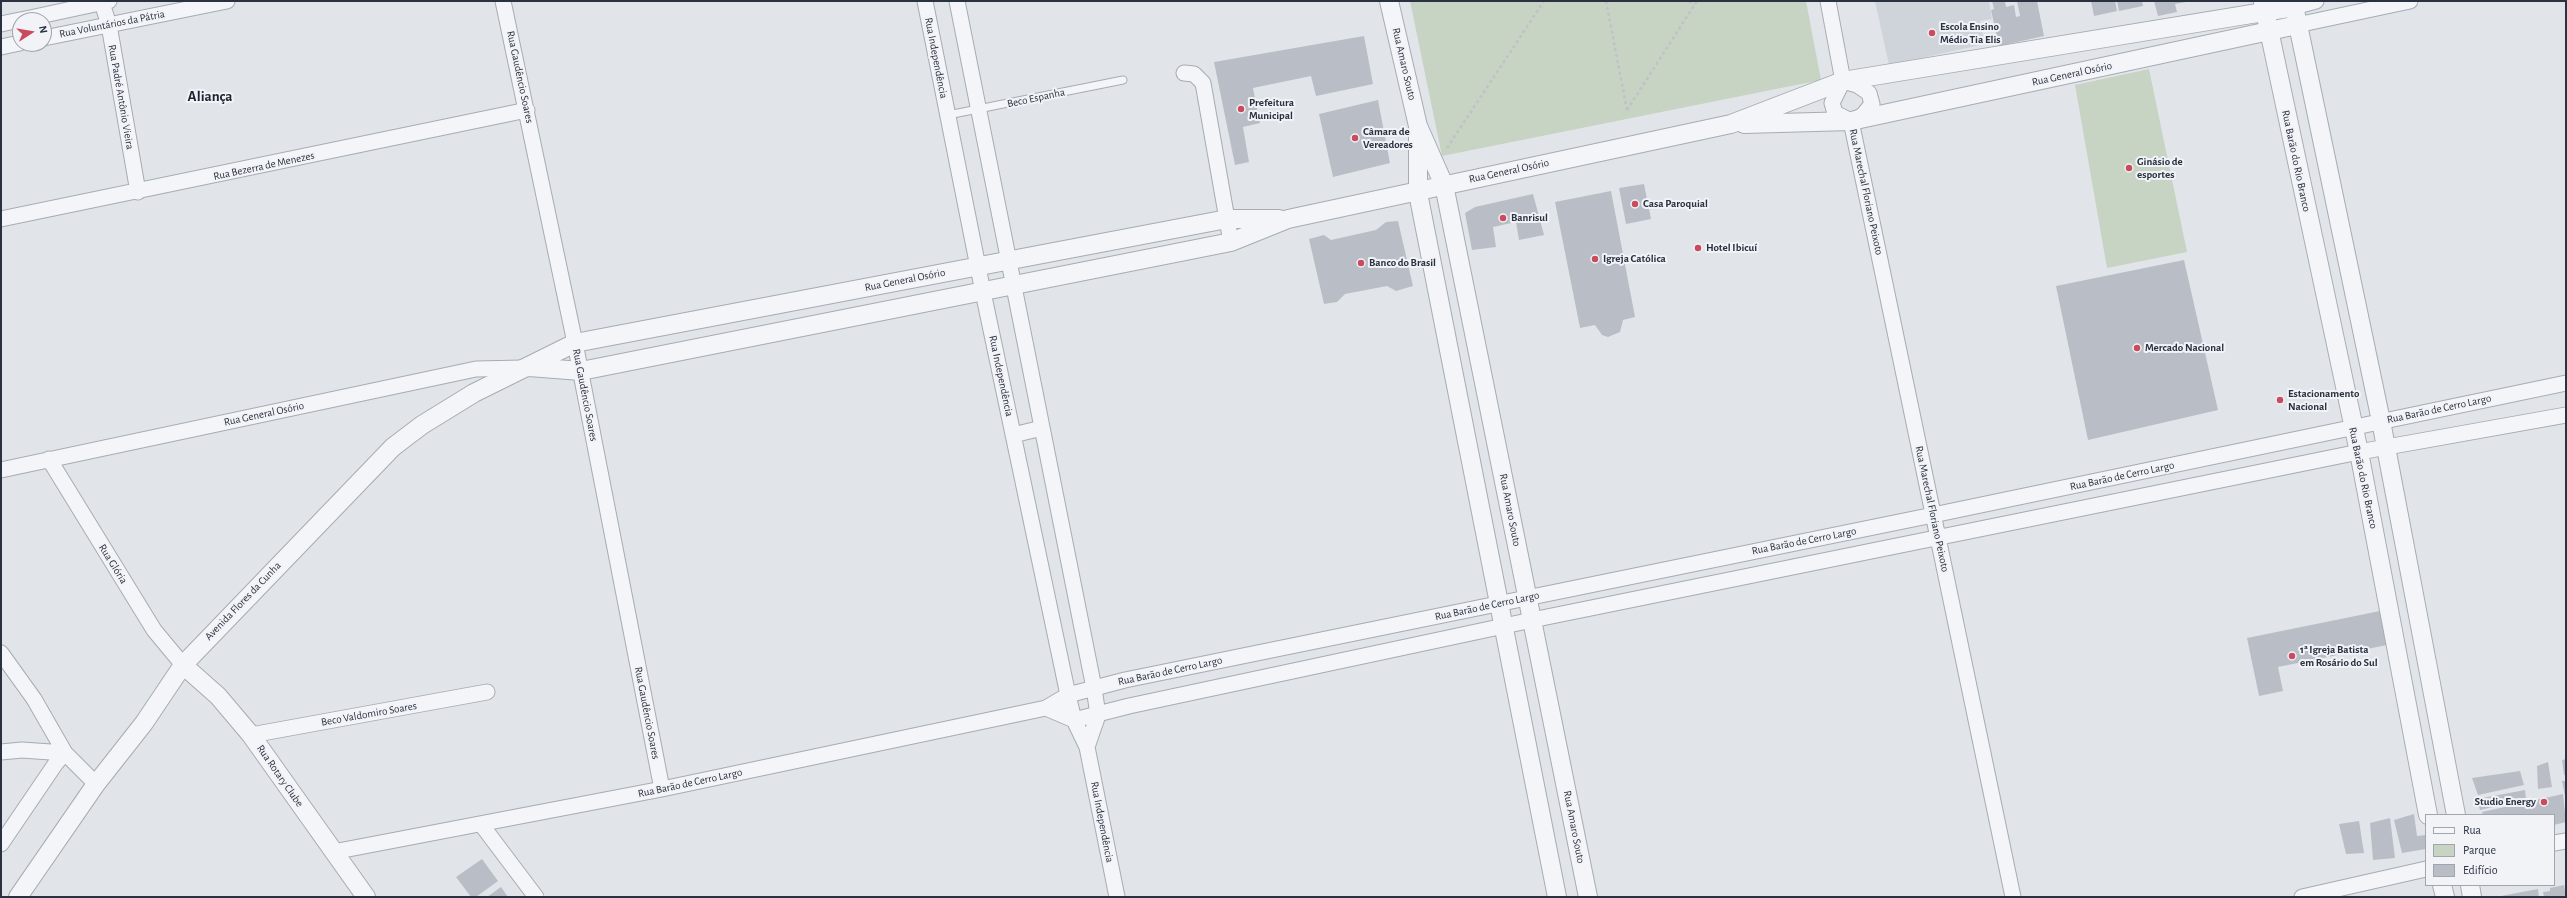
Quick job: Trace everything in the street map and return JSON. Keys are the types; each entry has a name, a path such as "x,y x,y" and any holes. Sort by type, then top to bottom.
{"street":[{"name":"Rua Voluntários da Pátria","path":"52,36 227,1"},
{"name":"Rua Gaudêncio Soares","path":"503,1 581,371 662,789"},
{"name":"Rua Independência","path":"925,1 983,292 1068,695 1074,720 1087,747 1117,897"},
{"path":"957,1 1094,688 1098,715 1087,747"},
{"name":"Rua Amaro Souto","path":"1389,1 1418,126 1444,185 1588,897"},
{"path":"1828,1 1843,81"},
{"name":"Rua General Osório","path":"1,470 476,369 529,367 581,371 1231,242 1288,219 1418,193 1444,185 1731,124 1843,81 2264,7 2316,1"},
{"name":"Rua General Osório","path":"1731,124 1851,121 2410,1"},
{"name":"Rua Voluntários da Pátria","path":"52,13 105,2"},
{"name":"Rua Padré Antônio Vieira","path":"105,2 138,192"},
{"path":"2293,4 2381,421 2456,814"},
{"name":"Rua Barão do Rio Branco","path":"2264,7 2352,428 2359,452 2428,814"},
{"name":"Rua Voluntários da Pátria","path":"1,24 12,22"},
{"path":"1,47 12,45"},
{"path":"1184,74 1194,74 1203,83 1231,242"},
{"name":"Rua Marechal Floriano Peixoto","path":"1843,81 1857,85 1869,93 1872,104 1864,115 1851,121 1835,113 1832,103 1843,81"},
{"name":"Rua Bezerra de Menezes","path":"1,219 138,192 527,110"},
{"name":"Rua Marechal Floriano Peixoto","path":"1851,121 2013,897"},
{"name":"Rua Amaro Souto","path":"1418,126 1418,193 1557,897"},
{"name":"Rua General Osório","path":"529,367 575,343 1227,218 1288,219"},
{"path":"710,317 718,344"},
{"name":"Avenida Flores da Cunha","path":"18,897 96,784 144,724 183,665 393,447 422,425 474,393 529,367"},
{"name":"Rua Barão de Cerro Largo","path":"333,852 662,789 1046,708 1068,695 1167,671 1933,515 2566,383"},
{"name":"Rua Barão de Cerro Largo","path":"1074,720 1172,697 1532,620 1938,539 2359,452 2566,414"},
{"path":"1013,435 1042,428"},
{"name":"Rua Glória","path":"49,460 154,630 183,665"},
{"path":"2195,460 2202,485"},
{"path":"2140,472 2147,496"},
{"path":"1789,544 1794,568"},
{"path":"1364,631 1370,655"},
{"path":"1,653 34,698 66,754 96,784"},
{"name":"Rua Rotary Clube","path":"183,665 218,696 251,736 366,897"},
{"path":"1167,671 1172,697"},
{"name":"Beco Valdomiro Soares","path":"251,736 488,692"},
{"path":"1046,708 1074,720"},
{"path":"1,752 22,750 66,754"},
{"path":"1,844 56,763 66,754"},
{"path":"481,824 536,897"},
{"path":"2555,844 2566,841"},
{"path":"2302,897 2425,870"},
{"path":"2442,886 2445,897"},
{"path":"2470,886 2472,897"}],"lane":[{"name":"Beco Espanha","path":"948,115 1123,80"}],"path":[{"path":"1446,150 1544,1"},
{"path":"1606,1 1627,110 1697,1"},
{"path":"1689,1 1694,5"}],"shaded area":[{"name":"Escola Ensino Médio Tia Elis","path":"1875,1 1989,1 1992,19 1980,21 1985,44 1889,65"}],"green space":[{"path":"1410,1 1806,1 1821,80 1442,156"},
{"name":"Ginásio de esportes","path":"2149,69 2187,252 2107,268 2075,85"}],"building":[{"path":"1992,1 2005,1 2006,7 2014,5 2016,17 2020,16 2017,1 2037,1 2044,36 1999,46 1991,10 1994,9"},
{"path":"2091,1 2115,1 2117,11 2094,16"},
{"path":"2117,1 2142,1 2143,6 2119,11"},
{"path":"2154,1 2186,2 2175,4 2177,12 2158,16"},
{"name":"Prefeitura Municipal","path":"1364,36 1373,84 1316,96 1311,76 1253,88 1260,123 1243,127 1249,162 1235,165 1214,62"},
{"name":"Câmara de Vereadores","path":"1378,100 1390,163 1333,177 1319,114"},
{"name":"Casa Paroquial","path":"1644,184 1651,219 1626,224 1619,188"},
{"name":"Igreja Católica","path":"1611,191 1635,317 1623,320 1620,332 1608,337 1602,335 1595,325 1580,328 1555,202"},
{"name":"Banrisul","path":"1533,194 1544,235 1519,240 1516,222 1493,227 1496,247 1472,250 1465,213 1475,207"},
{"name":"Banco do Brasil","path":"1398,221 1413,286 1396,291 1387,286 1345,294 1337,302 1324,304 1309,239 1324,235 1331,240 1376,230 1386,222"},
{"name":"Mercado Nacional","path":"2184,260 2218,410 2088,440 2056,286"},
{"name":"1ª Igreja Batista em Rosário do Sul","path":"2380,611 2387,645 2278,667 2283,691 2259,696 2247,638"},
{"path":"2566,759 2566,775 2564,775 2562,760"},
{"path":"2548,762 2552,787 2538,789 2537,766"},
{"path":"2520,771 2524,785 2478,795 2472,778"},
{"path":"2562,781 2566,781 2566,796 2565,796"},
{"path":"2525,790 2526,799 2480,810 2477,799"},
{"name":"Studio Energy","path":"2563,794 2566,822 2555,825 2555,814 2483,814 2482,812"},
{"path":"2414,814 2417,836 2425,835 2425,849 2402,853 2394,820"},
{"path":"2390,818 2395,858 2373,860 2370,823"},
{"path":"2359,821 2364,853 2346,854 2339,824"},
{"path":"482,859 498,881 476,897 471,897 456,877"},
{"path":"2564,885 2566,897 2544,897 2543,892 2550,891 2550,888"},
{"path":"501,887 508,897 487,897"},
{"path":"2538,889 2539,897 2501,897 2501,896"}],"place":[{"name":"Escola Ensino Médio Tia Elis","path":"1932,33"},
{"name":"Prefeitura Municipal","path":"1241,109"},
{"name":"Câmara de Vereadores","path":"1355,138"},
{"name":"Ginásio de esportes","path":"2129,168"},
{"name":"Casa Paroquial","path":"1635,204"},
{"name":"Banrisul","path":"1503,218"},
{"name":"Hotel Ibicuí","path":"1698,248"},
{"name":"Igreja Católica","path":"1595,259"},
{"name":"Banco do Brasil","path":"1361,263"},
{"name":"Mercado Nacional","path":"2137,348"},
{"name":"Estacionamento Nacional","path":"2280,400"},
{"name":"1ª Igreja Batista em Rosário do Sul","path":"2292,656"},
{"name":"Studio Energy","path":"2544,802"}],"district":[{"name":"Aliança","path":"210,96"}]}
